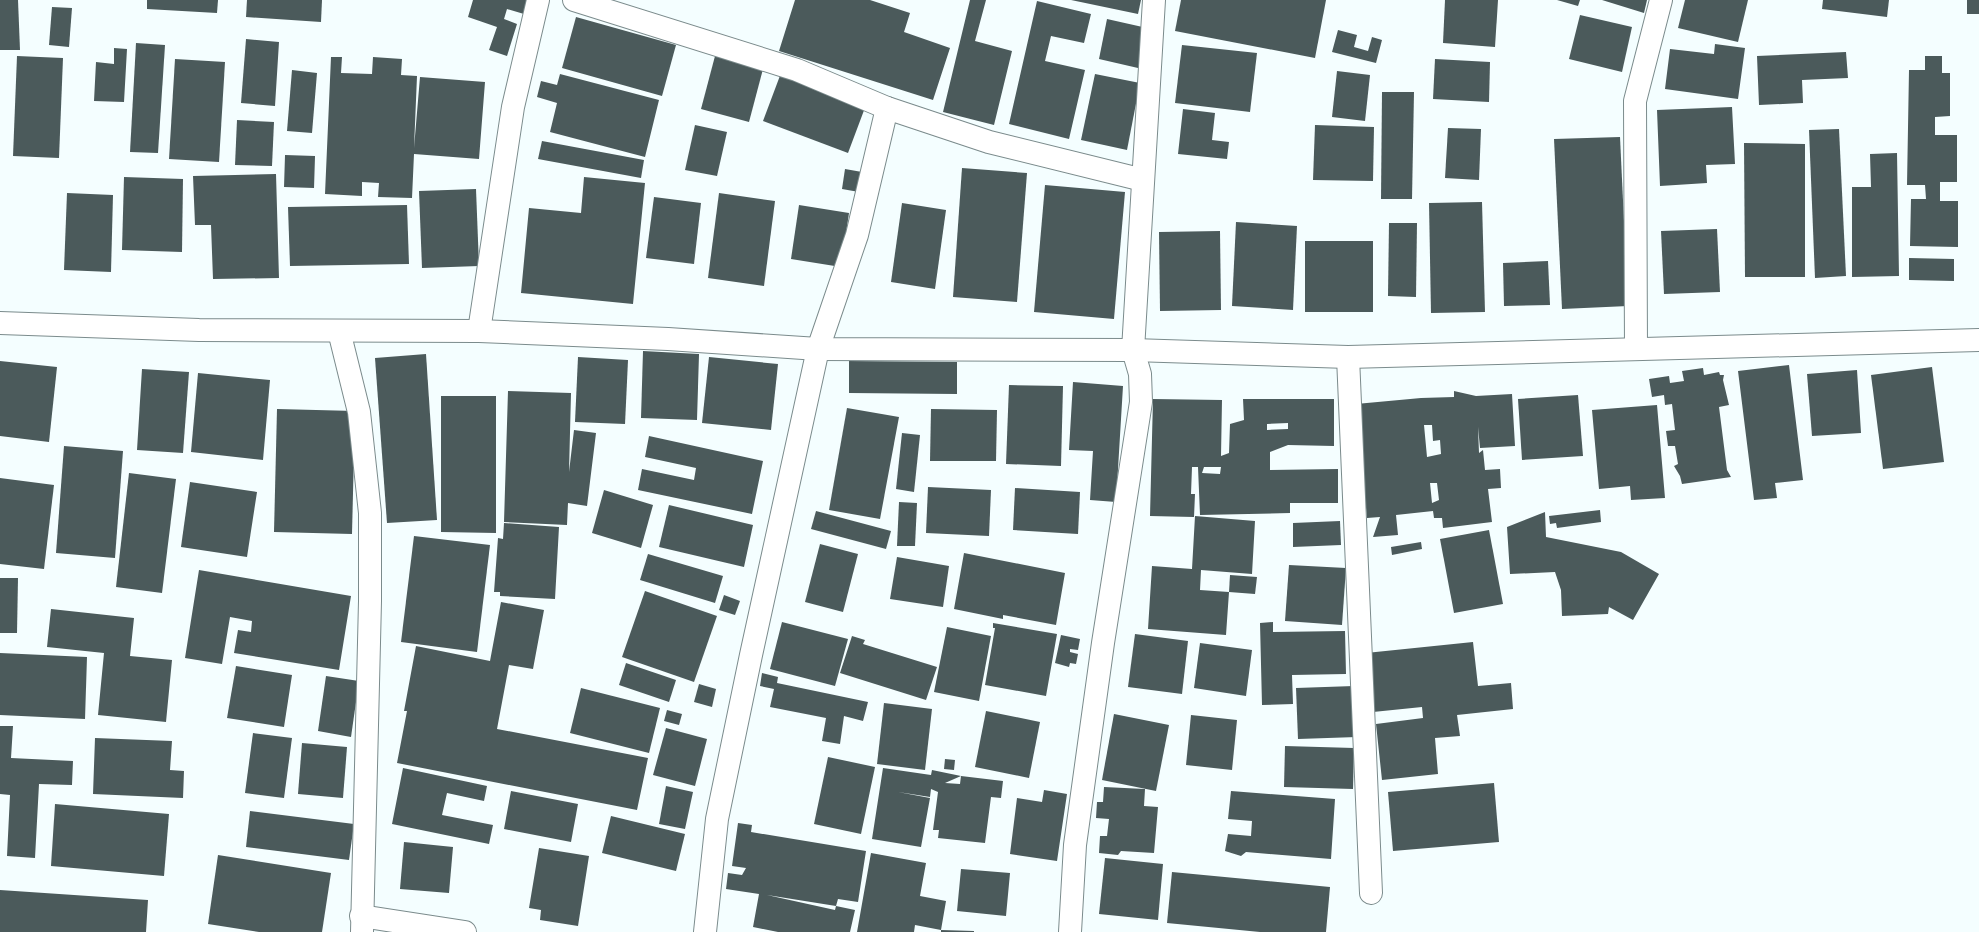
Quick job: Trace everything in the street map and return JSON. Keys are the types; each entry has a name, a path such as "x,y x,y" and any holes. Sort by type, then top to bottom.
{"street":[{"path":"479,331 512,107 538,0"},
{"path":"574,0 797,70 887,108 989,142 1143,180"},
{"path":"1070,932 1075,845 1103,643 1140,402 1140,374 1134,350 1154,0"},
{"path":"1636,349 1635,102 1661,0"},
{"path":"705,932 717,819 751,655 818,349 857,235 887,108"},
{"path":"0,323 199,330 479,331 668,339 818,349 1134,350 1348,357 1979,340"},
{"path":"339,331 359,412 370,513 370,601 361,924 465,932"},
{"path":"1348,357 1371,893"}],"building":[{"path":"0,0 18,0 20,50 0,50"},
{"path":"147,0 218,0 217,13 147,9"},
{"path":"247,0 322,0 321,22 246,17"},
{"path":"473,0 528,0 524,14 507,9 504,19 517,24 507,56 489,50 497,27 468,17"},
{"path":"795,0 870,0 910,13 904,32 950,48 933,100 779,51"},
{"path":"970,0 986,0 975,41 1012,51 994,125 943,112"},
{"path":"1071,0 1141,0 1138,14"},
{"path":"1181,0 1326,0 1315,58 1175,31"},
{"path":"1445,0 1498,0 1495,47 1443,43"},
{"path":"1557,0 1580,0 1578,6"},
{"path":"1602,0 1647,0 1644,13"},
{"path":"1685,0 1748,0 1738,42 1678,28"},
{"path":"1823,0 1889,0 1887,17 1822,9"},
{"path":"1967,0 1979,0 1979,14 1967,14"},
{"path":"1037,1 1091,14 1084,43 1051,36 1045,61 1085,70 1069,139 1009,124"},
{"path":"52,7 72,8 69,47 49,45"},
{"path":"1580,15 1632,27 1622,72 1569,59"},
{"path":"576,17 676,45 662,96 562,68"},
{"path":"1107,19 1147,28 1138,68 1099,59"},
{"path":"1338,30 1357,35 1354,47 1368,51 1372,37 1382,40 1376,63 1332,52"},
{"path":"246,39 279,42 275,106 241,103"},
{"path":"136,43 165,45 158,153 130,152"},
{"path":"1715,44 1745,48 1738,99 1665,89 1670,49 1714,54"},
{"path":"1182,45 1257,53 1250,112 1175,103"},
{"path":"114,48 127,49 124,102 94,101 96,62 114,64"},
{"path":"1846,52 1848,78 1802,80 1803,103 1759,105 1757,56"},
{"path":"17,56 63,58 59,158 13,156"},
{"path":"715,56 763,69 749,122 701,109"},
{"path":"1925,56 1942,56 1942,73 1950,73 1950,116 1935,117 1935,135 1957,135 1957,182 1940,182 1940,201 1958,201 1958,247 1910,246 1911,199 1926,199 1925,185 1907,185 1909,70 1925,70"},
{"path":"331,57 342,57 341,73 372,74 373,57 402,59 401,75 417,76 414,148 420,77 485,82 479,159 414,154 412,198 378,197 379,183 362,182 362,196 325,194"},
{"path":"175,59 225,62 219,162 169,159"},
{"path":"1435,59 1490,62 1489,102 1433,99"},
{"path":"292,70 317,73 312,133 287,131"},
{"path":"1337,71 1370,75 1365,121 1332,117"},
{"path":"781,73 866,105 848,153 763,121"},
{"path":"560,74 659,100 645,157 550,132 557,103 537,97 541,81 557,85"},
{"path":"1095,74 1140,83 1127,150 1081,140"},
{"path":"1382,92 1414,92 1412,199 1381,199"},
{"path":"1732,107 1735,164 1706,165 1707,183 1660,186 1657,110"},
{"path":"1183,109 1215,113 1212,140 1229,142 1227,159 1178,154"},
{"path":"237,120 274,122 272,166 235,165"},
{"path":"695,125 727,132 717,176 685,170"},
{"path":"1315,125 1374,127 1373,181 1313,180"},
{"path":"1448,128 1481,129 1479,180 1445,178"},
{"path":"1839,129 1846,276 1815,278 1809,130"},
{"path":"1620,137 1628,306 1562,309 1554,139"},
{"path":"542,141 644,160 641,178 538,159"},
{"path":"1744,143 1805,144 1805,277 1745,277"},
{"path":"1897,153 1899,276 1852,277 1852,187 1871,187 1870,154"},
{"path":"285,155 315,156 314,188 284,187"},
{"path":"962,168 1027,173 1017,302 953,297"},
{"path":"845,169 862,172 859,192 842,189"},
{"path":"276,174 279,278 213,279 211,225 195,225 193,176"},
{"path":"124,177 183,179 182,252 122,250"},
{"path":"584,177 645,183 633,304 521,293 529,208 581,213"},
{"path":"1045,185 1125,192 1114,319 1034,312"},
{"path":"476,189 479,266 422,268 419,191"},
{"path":"67,193 113,195 111,272 64,270"},
{"path":"719,193 775,201 764,286 708,278"},
{"path":"654,197 701,203 694,264 646,258"},
{"path":"1482,202 1485,312 1431,313 1429,203"},
{"path":"902,203 946,210 935,289 891,282"},
{"path":"407,205 409,264 290,266 288,207"},
{"path":"799,205 849,213 841,267 791,259"},
{"path":"1236,222 1297,226 1293,310 1232,306"},
{"path":"1389,223 1417,223 1416,297 1388,296"},
{"path":"1717,229 1720,292 1664,294 1661,231"},
{"path":"1220,231 1221,310 1160,311 1159,232"},
{"path":"1305,241 1373,241 1373,312 1305,312"},
{"path":"1909,258 1954,259 1954,281 1909,280"},
{"path":"1548,261 1550,305 1504,306 1503,263"},
{"path":"643,351 699,354 697,420 641,418"},
{"path":"426,354 437,520 387,523 375,358"},
{"path":"578,357 628,360 625,424 575,422"},
{"path":"709,357 778,364 771,430 702,423"},
{"path":"0,361 57,367 49,442 0,436"},
{"path":"849,361 957,362 957,394 849,393"},
{"path":"1789,365 1803,480 1775,483 1777,498 1754,500 1738,371"},
{"path":"1932,367 1944,462 1883,469 1871,375"},
{"path":"1703,368 1704,375 1719,372 1720,375 1724,375 1723,380 1729,405 1719,407 1727,470 1731,477 1682,484 1680,476 1674,466 1678,464 1675,446 1668,446 1666,431 1675,430 1672,404 1665,405 1664,395 1652,397 1649,379 1669,376 1670,383 1684,381 1682,371"},
{"path":"142,369 189,372 183,453 137,450"},
{"path":"1857,370 1861,433 1812,436 1807,374"},
{"path":"198,373 270,380 263,460 191,452"},
{"path":"1073,382 1123,386 1116,502 1090,500 1093,451 1069,450"},
{"path":"1009,385 1063,386 1061,466 1006,464"},
{"path":"508,391 571,393 569,472 574,430 596,433 587,506 568,503 567,525 504,522"},
{"path":"1454,391 1476,396 1512,394 1515,446 1480,448 1478,427 1479,453 1483,450 1485,470 1500,469 1501,488 1488,489 1492,522 1443,528 1442,518 1434,518 1433,511 1396,515 1398,535 1373,537 1380,517 1367,518 1356,404 1421,398 1454,397","holes":["1424,425 1432,425 1433,441 1440,440 1441,454 1427,457","1430,483 1437,483 1439,500 1432,503"]},
{"path":"1578,395 1583,456 1522,460 1518,399"},
{"path":"441,396 496,396 496,533 441,532"},
{"path":"1153,399 1222,400 1221,456 1229,453 1230,424 1244,420 1243,399 1334,399 1334,446 1288,445 1270,452 1270,470 1338,469 1338,503 1290,503 1290,513 1200,515 1198,467 1192,467 1191,494 1195,494 1194,517 1150,516","holes":["1288,423 1288,429 1267,430 1267,424","1204,467 1221,467 1220,474 1202,473"]},
{"path":"1657,405 1665,498 1631,500 1630,486 1599,489 1592,410"},
{"path":"847,408 899,417 880,519 829,510"},
{"path":"277,409 355,411 352,534 274,532"},
{"path":"931,409 997,410 996,461 930,461"},
{"path":"902,433 920,435 914,492 896,489"},
{"path":"649,436 763,461 752,514 638,490 642,469 694,480 696,468 645,457"},
{"path":"64,446 123,451 115,558 56,553"},
{"path":"129,473 176,479 162,593 116,587"},
{"path":"0,478 54,485 44,569 0,564"},
{"path":"190,482 257,492 247,557 181,547"},
{"path":"928,487 991,490 989,536 926,533"},
{"path":"1015,488 1080,492 1078,534 1013,530"},
{"path":"604,490 653,505 641,548 592,533"},
{"path":"899,502 917,503 915,546 897,546"},
{"path":"669,505 753,525 744,567 659,547"},
{"path":"1600,510 1601,522 1557,528 1556,523 1550,524 1549,516"},
{"path":"816,511 891,531 886,549 811,529"},
{"path":"1545,512 1546,537 1621,552 1659,574 1633,620 1609,607 1608,614 1562,616 1561,590 1555,572 1510,574 1507,527"},
{"path":"1195,516 1255,521 1252,574 1201,570 1200,590 1229,592 1226,635 1148,629 1152,566 1192,569"},
{"path":"1340,521 1341,545 1293,547 1293,523"},
{"path":"504,523 559,527 555,599 500,596 500,592 494,592 498,538 503,539"},
{"path":"1489,530 1503,604 1454,613 1440,539"},
{"path":"414,536 490,545 477,652 401,642"},
{"path":"1421,542 1422,549 1392,555 1391,547"},
{"path":"820,544 858,554 843,612 805,602"},
{"path":"964,553 1065,573 1056,625 1003,615 1003,619 954,609"},
{"path":"648,554 723,576 715,603 640,580"},
{"path":"897,557 949,566 943,607 890,599"},
{"path":"1289,565 1346,568 1342,625 1285,621"},
{"path":"199,570 351,596 339,670 234,653 238,630 251,632 252,621 230,617 222,664 185,658"},
{"path":"1230,575 1257,577 1255,594 1229,592"},
{"path":"0,578 18,578 17,633 0,633"},
{"path":"645,591 717,616 694,682 622,657"},
{"path":"724,595 740,601 735,615 719,610"},
{"path":"501,602 544,610 533,669 509,665 497,729 648,758 637,810 397,763 407,711 404,711 416,646 490,661"},
{"path":"51,609 134,618 130,656 172,660 166,722 98,715 104,653 47,647"},
{"path":"782,622 848,639 835,686 770,669"},
{"path":"1273,622 1273,632 1345,631 1346,674 1292,675 1293,704 1262,705 1260,623"},
{"path":"993,623 1057,634 1046,696 985,685 995,628 993,628"},
{"path":"947,627 991,636 979,701 934,692"},
{"path":"1135,634 1188,641 1182,694 1128,687"},
{"path":"1061,635 1080,639 1078,650 1070,649 1070,652 1078,654 1076,664 1070,663 1069,667 1055,663"},
{"path":"852,636 865,640 863,644 937,667 926,700 840,673"},
{"path":"1473,642 1478,686 1511,683 1513,709 1457,715 1460,736 1435,738 1438,774 1382,780 1376,724 1423,718 1422,707 1373,712 1366,653"},
{"path":"1200,643 1252,650 1246,696 1194,688"},
{"path":"0,653 87,657 85,719 0,715"},
{"path":"626,663 676,680 669,702 619,685"},
{"path":"236,666 292,675 284,727 227,718"},
{"path":"762,673 778,677 777,683 868,702 863,721 844,716 840,744 822,741 826,718 770,707 774,689 760,686"},
{"path":"326,676 359,681 351,737 318,731"},
{"path":"699,684 716,689 712,707 694,702"},
{"path":"1354,686 1357,737 1298,739 1296,688"},
{"path":"581,688 660,708 649,753 570,733"},
{"path":"884,703 932,709 925,770 877,764"},
{"path":"667,710 682,714 679,725 664,721"},
{"path":"986,711 1040,722 1029,778 975,767"},
{"path":"1114,714 1169,725 1156,791 1102,780"},
{"path":"1191,715 1237,720 1232,770 1186,765"},
{"path":"0,726 13,726 11,758 73,761 72,785 39,784 35,858 7,856 10,795 0,794"},
{"path":"666,728 707,739 695,786 653,775"},
{"path":"253,733 292,738 284,798 245,793"},
{"path":"95,738 172,741 170,770 184,771 183,798 93,794"},
{"path":"302,743 347,747 343,798 298,794"},
{"path":"1285,746 1354,748 1353,789 1284,787"},
{"path":"828,757 875,767 861,834 814,824"},
{"path":"945,759 955,760 954,770 944,769"},
{"path":"403,768 487,786 484,801 447,793 442,815 493,825 489,844 392,824"},
{"path":"883,768 931,775 932,770 961,776 1003,781 1001,798 991,797 985,843 938,838 939,830 933,830 938,792 931,789 930,797 898,792 930,798 921,847 872,839","holes":["961,776 960,784 945,783"]},
{"path":"1494,783 1499,842 1393,851 1388,792"},
{"path":"666,786 693,792 685,829 659,824"},
{"path":"1104,787 1145,789 1144,806 1158,807 1154,853 1121,851 1118,855 1099,853 1100,836 1107,836 1109,819 1096,818 1097,802 1103,802"},
{"path":"1044,790 1067,794 1057,861 1010,854 1017,798 1042,802"},
{"path":"511,791 578,804 571,842 504,829"},
{"path":"1231,791 1335,799 1331,859 1246,852 1241,856 1225,851 1228,834 1251,836 1252,821 1228,819"},
{"path":"55,804 169,814 164,876 51,866"},
{"path":"250,811 354,824 349,860 246,847"},
{"path":"611,816 685,834 676,871 602,853"},
{"path":"738,823 752,825 751,832 866,851 858,902 838,899 836,906 855,910 850,932 778,932 753,927 759,894 726,889 728,873 742,875 746,868 732,866","holes":["767,895 836,906 835,910"]},
{"path":"404,842 453,847 449,893 400,889"},
{"path":"539,848 589,856 578,926 540,920 541,910 529,908"},
{"path":"871,853 926,863 920,896 946,901 941,930 915,925 914,932 857,932"},
{"path":"218,855 331,873 322,932 259,932 208,924"},
{"path":"1105,858 1163,864 1158,920 1099,914"},
{"path":"961,869 1010,873 1006,916 957,911"},
{"path":"1172,872 1330,887 1326,932 1260,932 1167,923"},
{"path":"0,890 148,900 146,932 0,932"},
{"path":"941,930 974,931 974,932 941,932"}]}
